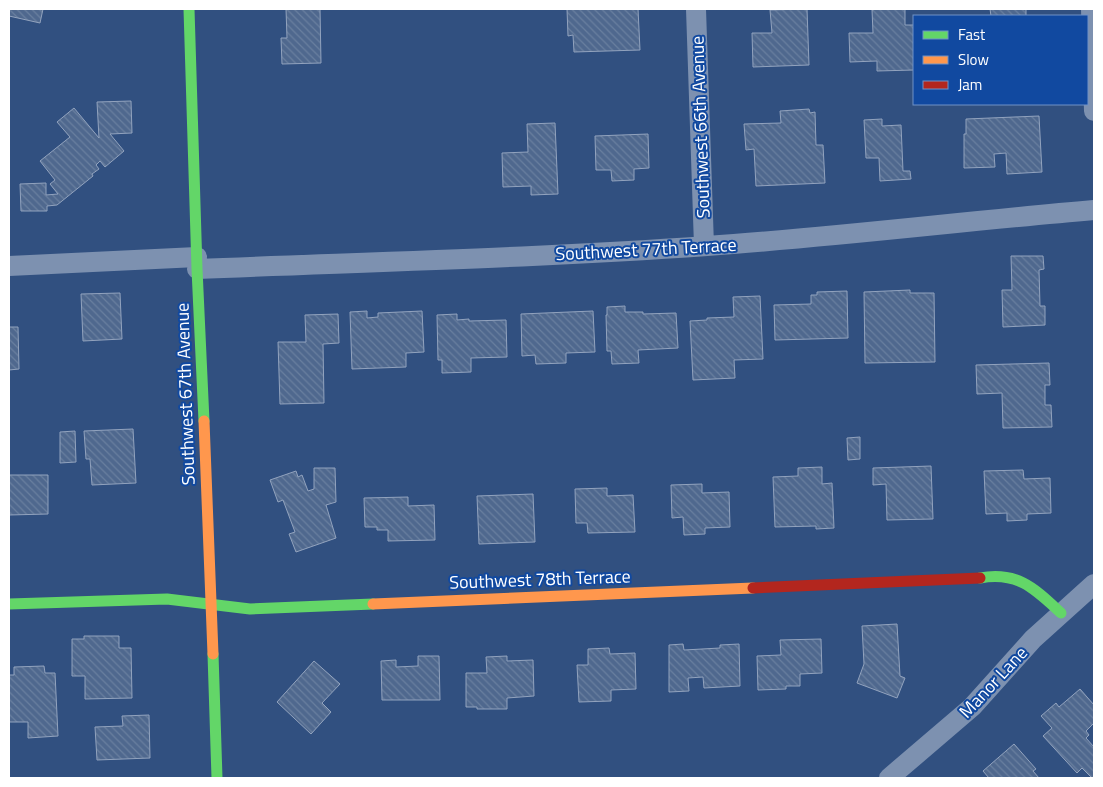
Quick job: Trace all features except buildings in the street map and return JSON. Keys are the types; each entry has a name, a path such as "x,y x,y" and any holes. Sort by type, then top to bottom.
{"street":[{"name":"Southwest 67th Avenue","path":"189,9 217,778"},
{"name":"Southwest 66th Avenue","path":"696,9 704,246"},
{"path":"1091,9 1094,111"},
{"name":"Southwest 77th Terrace","path":"9,266 420,260 704,246 827,237 927,225 1094,210"},
{"name":"Southwest 78th Terrace","path":"9,604 167,599 250,609 974,579 1000,575 1010,577 1030,586 1060,614"},
{"name":"Manor Lane","path":"890,778 972,707 1033,638 1094,584"}],"traffic: fast":[{"path":"189,9 204,421"},
{"path":"980,578 1005,577 1025,584 1043,596 1061,613"},
{"path":"9,604 167,599 250,609 373,604"},
{"path":"213,654 217,778"}],"traffic: slow":[{"path":"204,421 213,654"},
{"path":"373,604 753,588"}],"traffic: jam":[{"path":"753,588 980,578"}]}
